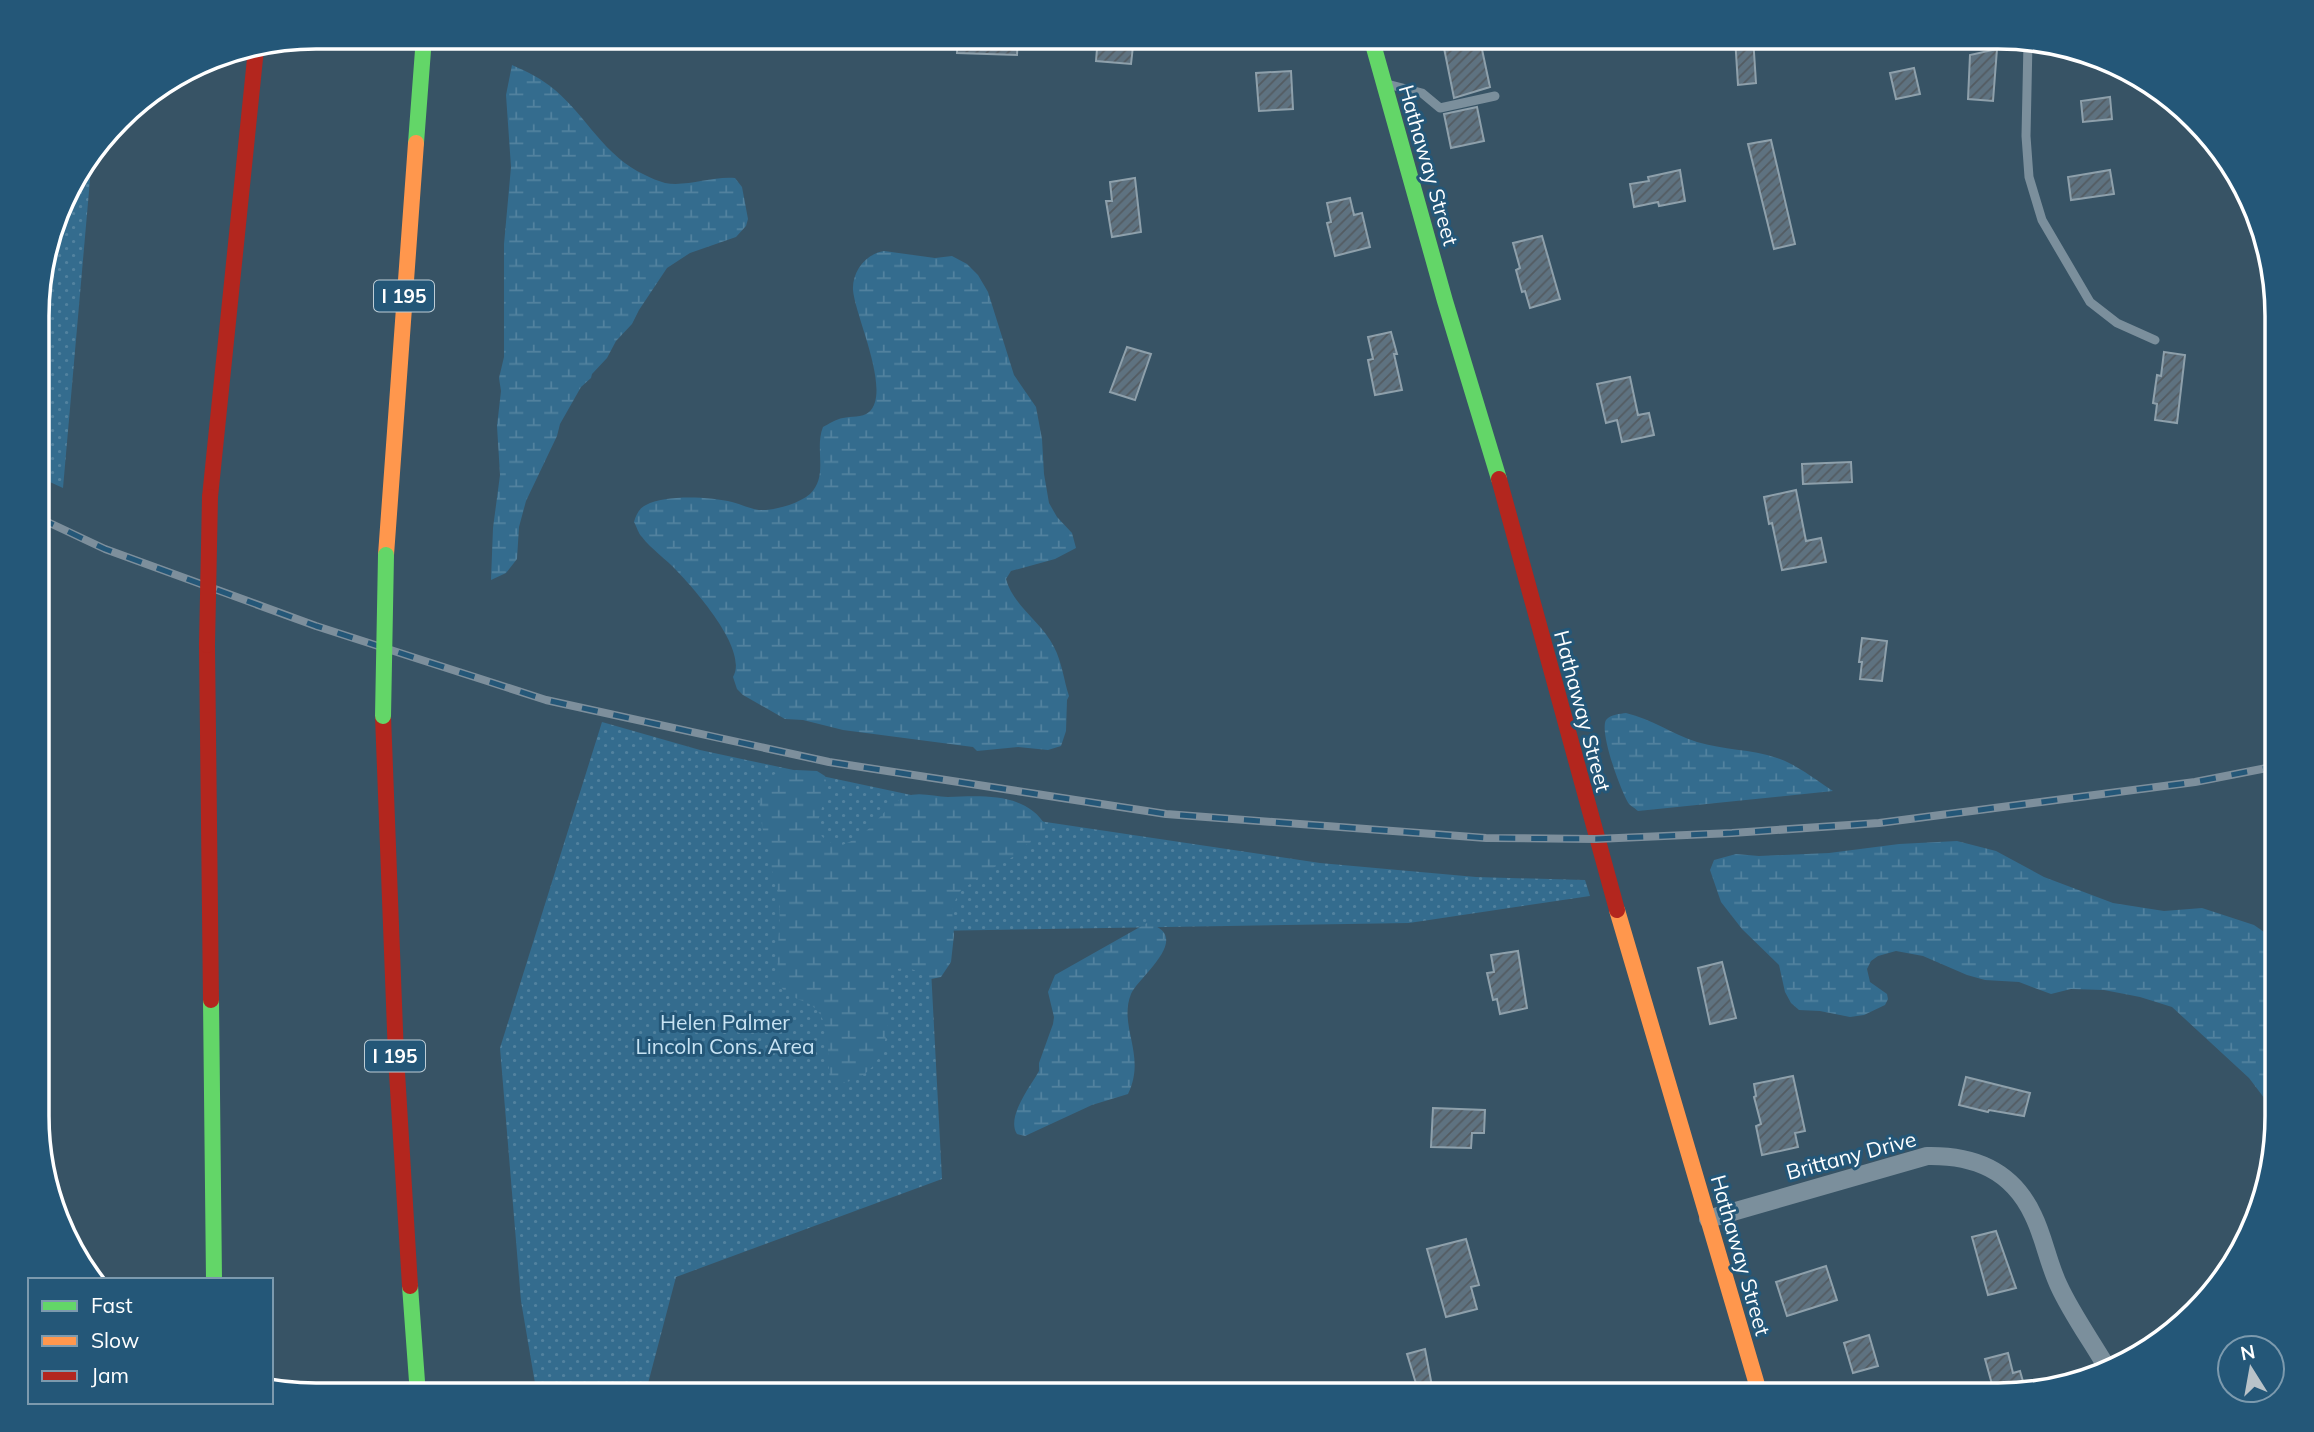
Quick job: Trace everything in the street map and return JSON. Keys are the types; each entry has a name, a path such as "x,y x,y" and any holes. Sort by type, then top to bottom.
{"main road":[{"name":"I 195","path":"417,1383 403,1210 383,716 386,555 423,49"},
{"name":"Hathaway Street","path":"1375,49 1445,301 1506,504 1596,839 1756,1383"},
{"path":"214,1278 206,645 210,497 255,56"}],"street":[{"name":"Brittany Drive","path":"1708,1219 1927,1156 1952,1155 1979,1162 2004,1176 2021,1194 2034,1215 2058,1285 2103,1361"}],"lane":[{"path":"2028,51 2026,136 2029,177 2042,220 2090,302 2118,323 2155,340"},
{"path":"1385,84 1422,93 1440,108 1495,96"}],"green space":[{"path":"512,65 555,90 618,158 645,175 673,184 735,178 742,187 748,219 746,226 736,237 690,253 667,268 632,324 616,341 591,378 581,387 560,424 557,436 526,501 519,527 517,559 506,573 491,580 493,528 500,475 497,426 501,391 499,378 504,357 504,244 511,167 506,95"},
{"path":"91,173 63,488 49,482 51,281 63,230"},
{"path":"884,251 935,258 952,256 967,264 978,275 988,292 1014,375 1036,407 1049,503 1057,517 1072,533 1076,548 1055,559 1011,571 1006,579 1015,598 1049,638 1059,659 1069,696 1066,731 1061,746 1048,750 1018,747 977,751 973,747 843,730 803,720 785,719 737,689 733,677 736,665 734,652 718,621 685,580 639,534 634,522 644,506 665,499 713,499 765,510 793,504 810,494 819,479 823,427 840,419 866,414 875,402 875,371 855,302 853,283 861,264"},
{"path":"1626,713 1697,742 1767,755 1784,761 1833,791 1638,811 1629,804 1621,788 1606,736 1606,720 1613,715"},
{"name":"Helen Palmer Lincoln Cons. Area","path":"602,722 700,750 1019,818 1320,863 1476,877 1585,880 1590,896 1409,923 929,931 942,1179 676,1277 648,1383 535,1383 521,1301 500,1048"},
{"path":"796,770 817,771 825,776 826,790 819,817 819,831 829,842 840,846 860,836 898,801 916,794 1002,798 1027,807 1046,826 1042,836 1026,845 1020,853 986,872 958,893 952,910 954,935 951,962 941,977 931,979 916,970 906,968 889,971 887,1028 880,1055 863,1075 832,1086 827,1035 822,1018 813,1006 784,991 779,978 779,900 769,848 766,845 760,797 766,780 776,774"},
{"path":"1957,841 1996,851 2044,877 2113,903 2164,911 2202,908 2254,925 2265,933 2265,1099 2249,1078 2172,1007 2104,990 2071,989 2051,994 2019,982 1985,980 1923,956 1896,951 1878,956 1871,961 1867,969 1870,982 1887,994 1885,1005 1864,1015 1850,1017 1799,1010 1785,992 1779,965 1742,929 1721,902 1710,870 1714,860 1736,854 1759,856 1829,853 1899,844"},
{"path":"1147,923 1160,929 1166,937 1165,946 1160,957 1131,994 1128,1006 1135,1067 1128,1094 1092,1105 1025,1136 1017,1134 1014,1127 1017,1111 1039,1071 1039,1063 1053,1024 1048,992 1055,975"}],"building":[{"path":"957,49 1017,49 1017,55 957,53"},
{"path":"1097,49 1133,49 1131,64 1096,61"},
{"path":"1444,49 1482,49 1490,87 1454,98"},
{"path":"1736,49 1754,49 1756,83 1738,85"},
{"path":"1997,49 1993,101 1968,99 1970,55"},
{"path":"1914,68 1920,94 1896,99 1890,73"},
{"path":"1291,71 1293,109 1259,111 1256,73"},
{"path":"2110,97 2112,119 2083,122 2081,101"},
{"path":"1477,107 1484,141 1451,148 1444,114"},
{"path":"1771,140 1795,244 1774,249 1748,144"},
{"path":"1680,170 1685,201 1659,206 1658,202 1634,207 1630,184 1649,181 1648,177"},
{"path":"2110,170 2114,194 2071,200 2068,177"},
{"path":"1135,178 1141,232 1112,237 1106,201 1112,201 1110,182"},
{"path":"1350,198 1354,215 1362,213 1370,247 1335,256 1327,223 1331,222 1327,203"},
{"path":"1542,236 1560,299 1530,308 1516,270 1520,268 1513,243"},
{"path":"1391,332 1402,390 1375,395 1368,360 1373,359 1368,337"},
{"path":"1127,347 1151,354 1135,400 1110,392"},
{"path":"2164,352 2185,355 2177,423 2155,420 2157,404 2153,403 2157,375 2161,376"},
{"path":"1630,377 1638,415 1649,413 1654,435 1622,442 1617,420 1606,423 1597,384"},
{"path":"1851,462 1852,482 1803,484 1802,464"},
{"path":"1796,490 1806,541 1821,538 1826,562 1782,570 1764,497"},
{"path":"1862,638 1887,641 1882,681 1860,679"},
{"path":"1518,951 1527,1008 1500,1014 1497,999 1493,1000 1487,973 1494,972 1491,955"},
{"path":"1722,962 1736,1018 1710,1024 1698,968"},
{"path":"1793,1076 1805,1131 1795,1133 1798,1147 1762,1155 1756,1126 1761,1124 1754,1097 1754,1084"},
{"path":"1966,1077 2030,1093 2024,1116 1959,1105"},
{"path":"1433,1108 1485,1110 1484,1133 1472,1133 1471,1148 1431,1147"},
{"path":"1996,1231 2016,1288 1988,1295 1972,1237"},
{"path":"1466,1239 1479,1285 1471,1287 1477,1309 1446,1317 1427,1249"},
{"path":"1826,1266 1837,1300 1787,1316 1776,1282"},
{"path":"1869,1335 1878,1366 1853,1373 1844,1343"},
{"path":"1425,1349 1431,1383 1416,1383 1407,1354"},
{"path":"2008,1353 2013,1373 2020,1371 2023,1382 1992,1383 1985,1359"}],"railway":[{"path":"49,523 105,549 316,626 546,700 829,762 1166,814 1486,838 1596,839 1879,823 2195,782 2265,768"}],"traffic: fast":[{"path":"416,143 423,49"},
{"path":"1374,49 1445,301 1499,479"},
{"path":"383,716 386,555"},
{"path":"211,1000 214,1278"},
{"path":"410,1286 417,1383"}],"traffic: slow":[{"path":"386,555 416,143"},
{"path":"1617,910 1756,1383"}],"traffic: jam":[{"path":"210,497 255,56"},
{"path":"1499,479 1617,910"},
{"path":"207,645 210,497"},
{"path":"207,645 211,1000"},
{"path":"383,716 396,1056 410,1286"}]}
